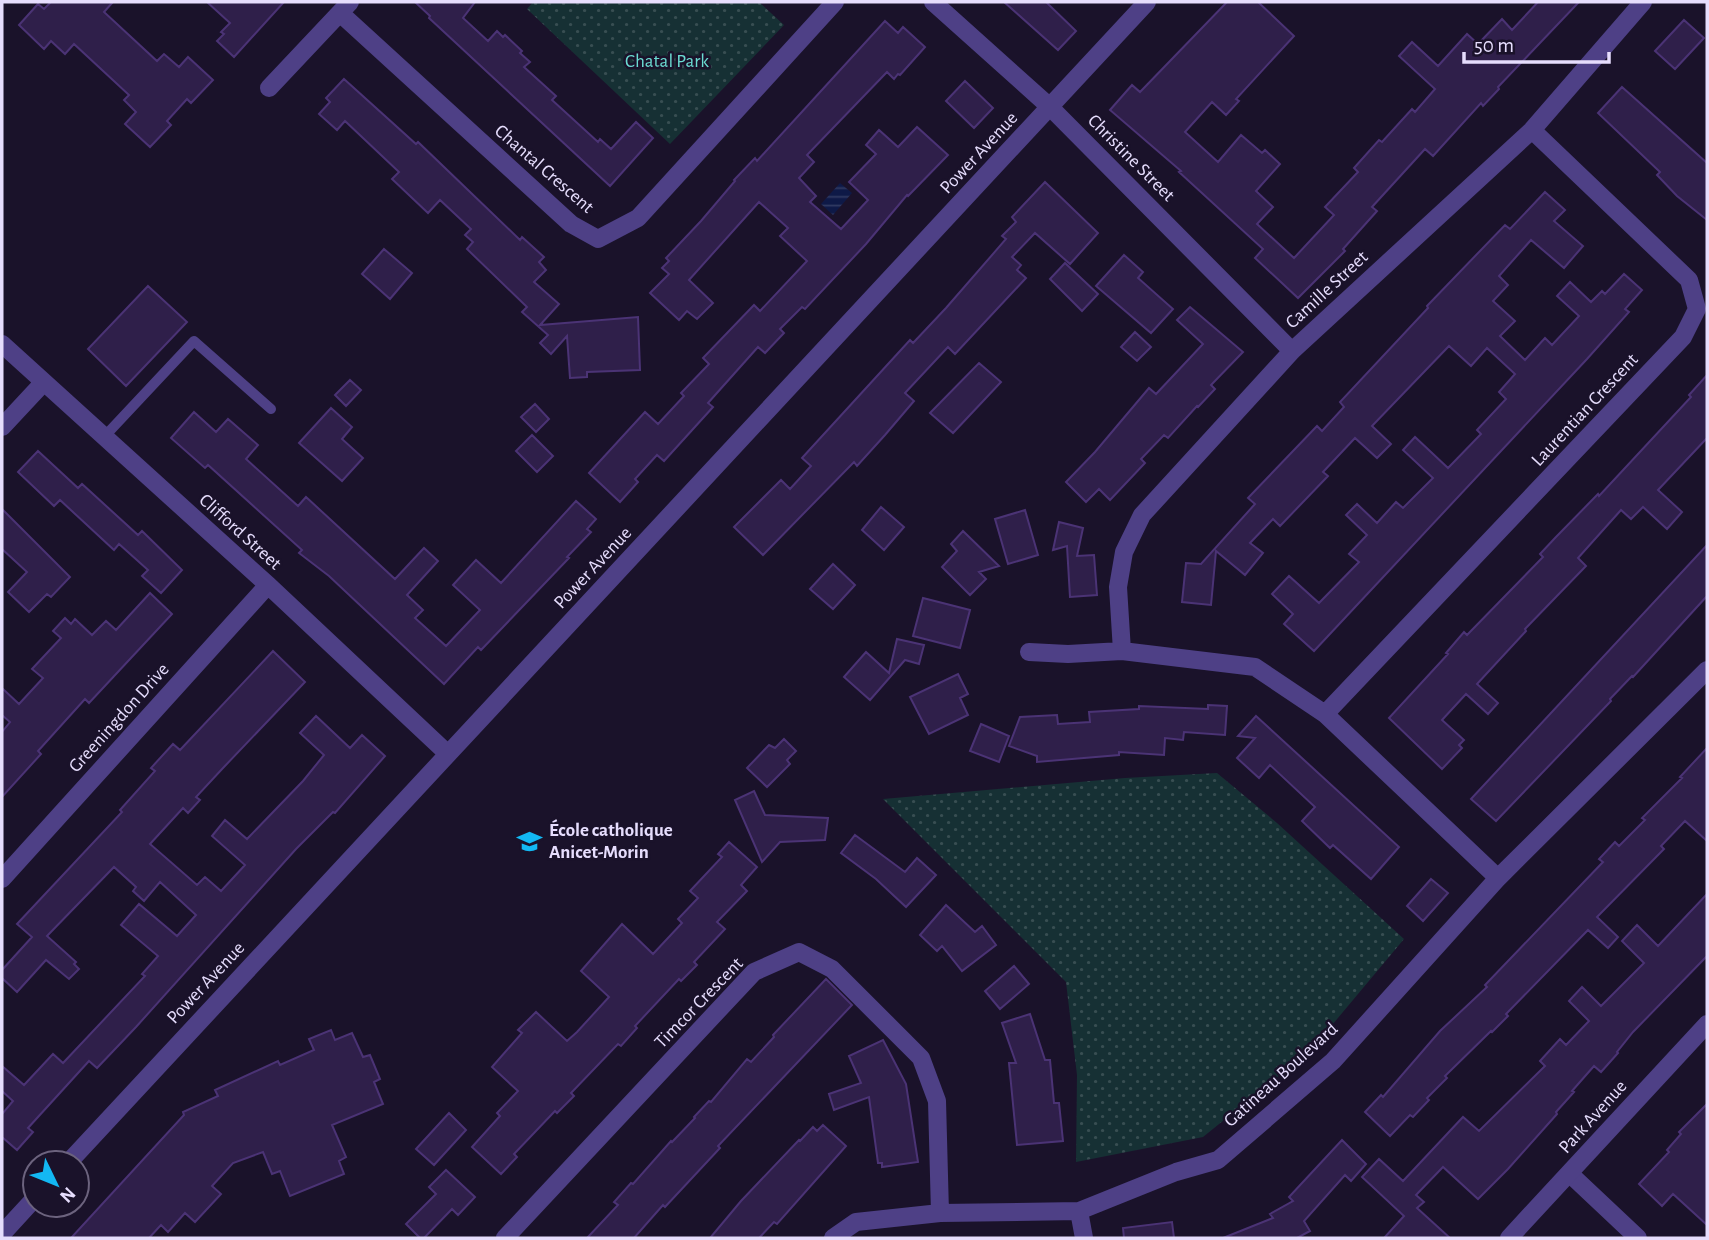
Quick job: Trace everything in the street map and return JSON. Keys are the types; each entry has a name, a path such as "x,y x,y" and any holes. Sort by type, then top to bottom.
{"street":[{"name":"Chantal Crescent","path":"345,7 571,224 598,239 638,218 835,2"},
{"name":"Christine Street","path":"933,2 1050,107 1292,351"},
{"name":"Power Avenue","path":"81,1149 1147,2"},
{"name":"Camille Street","path":"1122,651 1118,587 1125,552 1142,515 1292,351 1532,130 1643,2"},
{"path":"270,88 345,7"},
{"name":"Laurentian Crescent","path":"1325,714 1683,337 1697,309 1689,280 1532,130"},
{"name":"Clifford Street","path":"2,344 268,585 448,754"},
{"path":"2,427 44,382"},
{"name":"Greeningdon Drive","path":"2,879 268,585"},
{"path":"1029,652 1068,654 1122,651 1255,667 1325,714 1497,878"},
{"name":"Gatineau Boulevard","path":"833,1238 856,1222 940,1213 1079,1211 1176,1172 1218,1160 1333,1061 1497,878 1707,670"},
{"name":"Timcor Crescent","path":"505,1238 754,972 799,952 832,969 921,1058 937,1101 940,1213"},
{"name":"Park Avenue","path":"1509,1238 1707,1024"},
{"path":"1570,1174 1638,1238"},
{"path":"1079,1211 1084,1238"},
{"path":"2,1234 21,1213"}],"lane":[{"path":"104,437 194,341 271,409"}],"green space":[{"name":"Chatal Park","path":"533,2 759,2 784,25 670,144 527,9"},
{"path":"1217,773 1277,823 1404,939 1312,1049 1203,1137 1076,1162 1077,1075 1066,982 883,799 1125,778"}],"water":[{"path":"840,183 852,193 833,215 821,204"}],"building":[{"path":"51,2 113,2 104,12 157,61 164,54 179,67 188,57 213,80 191,103 187,99 167,121 171,125 150,147 125,124 136,112 124,100 129,95 74,44 65,54 51,41 44,49 19,25 38,4 44,9"},
{"path":"207,2 284,2 234,57 217,41 230,23"},
{"path":"415,2 475,2 463,18 488,41 497,31 503,37 505,35 530,62 524,67 556,96 552,100 598,142 600,139 611,149 636,122 653,138 610,186"},
{"path":"1004,2 1046,2 1076,31 1058,50"},
{"path":"1227,2 1258,2 1294,36 1236,99 1239,101 1226,115 1212,102 1185,132 1218,162 1241,135 1262,153 1265,150 1280,164 1256,191 1273,207 1257,224 1294,258 1334,215 1325,207 1358,172 1354,168 1379,140 1382,142 1412,109 1415,112 1435,89 1399,56 1412,42 1438,66 1467,34 1478,44 1502,19 1512,30 1538,2 1579,2 1433,156 1425,149 1372,207 1377,211 1343,249 1345,251 1298,298 1255,258 1263,249 1179,172 1181,171 1110,110 1132,85 1140,92"},
{"path":"1684,20 1704,38 1675,69 1655,51"},
{"path":"885,21 898,33 903,27 925,47 894,79 887,72 807,155 814,162 799,178 816,196 810,202 841,229 868,200 849,182 876,154 866,145 879,130 898,147 917,127 948,155 907,195 866,244 805,309 802,307 780,329 784,333 765,353 758,347 708,403 713,407 664,461 657,455 635,479 638,482 620,502 589,473 645,412 658,424 684,396 681,393 709,364 703,358 754,305 760,311 807,261 780,236 788,228 759,202 689,280 713,303 697,319 687,311 679,320 650,293 669,274 662,268 669,261 666,258 734,180 755,158 757,161"},
{"path":"344,79 416,144 418,142 520,240 522,237 544,257 539,262 546,270 534,282 559,304 540,325 638,317 640,370 587,372 587,377 570,378 567,336 551,354 540,343 548,335 522,312 527,307 467,249 473,242 465,235 471,229 440,200 428,213 392,179 399,172 345,121 337,130 319,114 330,102 326,98"},
{"path":"965,81 993,108 974,128 946,101"},
{"path":"1622,87 1707,163 1707,220 1677,196 1657,175 1660,172 1598,113"},
{"path":"1045,182 1098,233 1070,264 1035,233 1012,257 1021,265 1017,270 1026,278 955,354 948,347 905,393 914,401 885,435 857,466 854,462 763,555 734,527 781,480 790,489 811,466 802,458 910,340 913,343 946,308 1006,239 1002,236 1016,222 1012,217"},
{"path":"1545,192 1565,210 1554,221 1583,246 1564,268 1531,240 1499,276 1508,285 1493,301 1515,321 1500,336 1525,360 1545,338 1552,345 1579,316 1557,296 1570,282 1591,302 1602,291 1605,294 1624,274 1642,290 1625,309 1629,312 1314,651 1284,624 1293,614 1272,594 1289,576 1319,603 1359,562 1349,554 1367,535 1346,515 1357,504 1377,523 1396,502 1403,508 1433,478 1403,450 1415,437 1448,468 1481,434 1477,430 1506,399 1499,392 1515,374 1487,348 1471,366 1449,346 1372,426 1391,444 1377,458 1355,438 1323,472 1328,476 1280,526 1273,519 1250,543 1263,553 1245,575 1216,551 1211,605 1182,602 1186,563 1201,564 1255,504 1248,498 1317,426 1322,431 1344,407 1340,402 1427,306 1505,225 1510,229"},
{"path":"384,249 412,273 390,299 362,274"},
{"path":"1124,255 1143,272 1138,278 1173,309 1151,333 1096,286"},
{"path":"1065,263 1098,294 1082,311 1050,279"},
{"path":"148,286 187,322 126,386 88,349"},
{"path":"1190,307 1243,352 1211,385 1215,389 1198,407 1168,438 1164,435 1141,459 1145,463 1110,500 1099,489 1086,502 1066,482 1149,388 1156,394 1203,344 1177,320"},
{"path":"1135,332 1151,347 1137,361 1121,347"},
{"path":"979,363 1001,382 953,433 930,413"},
{"path":"1707,375 1707,438 1658,490 1682,512 1667,529 1643,507 1631,519 1621,510 1578,558 1586,566 1477,684 1498,703 1488,714 1466,694 1442,720 1464,740 1459,745 1462,748 1442,769 1389,718 1448,654 1446,653 1464,632 1467,635 1543,557 1540,554 1598,494 1599,496 1691,397 1689,395"},
{"path":"350,380 361,390 346,406 335,395"},
{"path":"535,404 549,419 536,432 521,417"},
{"path":"331,408 352,427 342,439 363,458 342,481 299,443"},
{"path":"194,412 216,432 228,419 258,445 246,459 298,506 306,497 395,579 424,548 438,561 407,595 423,610 415,618 446,646 480,610 453,585 476,560 501,583 576,501 596,519 587,529 591,532 567,557 569,558 481,650 478,647 444,684 329,576 299,553 302,550 208,465 205,468 171,438"},
{"path":"532,435 553,456 537,472 516,451"},
{"path":"38,451 78,488 82,484 138,535 142,531 182,570 161,593 142,576 148,570 119,544 114,550 60,500 54,506 18,472"},
{"path":"881,507 904,527 884,550 862,530"},
{"path":"2,509 70,577 51,597 47,594 29,612 8,592 27,572 2,549"},
{"path":"1025,510 1038,555 1008,564 995,519"},
{"path":"1059,522 1083,528 1077,556 1094,555 1097,595 1070,597 1067,546 1053,550"},
{"path":"963,531 999,566 979,572 986,579 970,595 942,567 957,551 951,544"},
{"path":"1707,545 1707,596 1496,821 1471,799"},
{"path":"833,564 855,585 833,609 810,589"},
{"path":"150,593 172,614 89,703 85,699 38,751 41,754 2,797 2,732 10,722 2,715 2,688 19,704 43,678 32,669 61,638 53,631 65,618 71,624 75,619 92,635 106,621 116,630"},
{"path":"923,598 970,610 960,648 913,636"},
{"path":"897,639 924,645 919,664 905,660 870,700 844,677 866,652 889,673"},
{"path":"273,651 305,682 196,797 200,800 188,813 183,808 150,844 197,885 205,877 221,891 245,865 212,836 225,820 247,839 303,781 324,755 300,733 316,716 350,748 362,735 385,756 335,813 296,849 97,1068 89,1061 28,1128 33,1132 17,1150 2,1137 2,1114 13,1101 2,1091 2,1066 24,1085 53,1054 63,1063 145,976 142,974 158,956 121,925 139,904 177,936 196,915 160,882 144,901 133,891 136,887 114,867 47,936 76,962 74,964 79,969 69,979 46,960 17,992 2,978 2,970 32,937 17,924 122,812 120,810 155,771 151,768 173,744 180,750"},
{"path":"958,674 968,694 960,698 968,715 929,734 910,697"},
{"path":"1208,705 1227,706 1225,735 1184,732 1183,740 1165,738 1164,755 1119,752 1119,755 1037,762 1037,756 1009,746 1020,717 1057,715 1058,724 1090,722 1089,712 1139,709 1139,706 1208,709"},
{"path":"1256,716 1399,847 1371,879 1333,845 1330,848 1302,821 1315,807 1270,765 1259,778 1237,758 1255,738 1238,736"},
{"path":"981,724 1009,736 999,762 970,751"},
{"path":"784,739 796,751 787,760 790,764 767,787 747,768 769,745 775,748"},
{"path":"1707,748 1707,841 1685,821 1661,846 1664,849 1597,917 1618,937 1608,948 1588,930 1506,1014 1508,1016 1445,1076 1447,1078 1413,1117 1410,1115 1390,1136 1365,1112 1381,1095 1383,1097 1440,1031 1487,987 1485,985 1603,862 1599,859 1615,842 1619,846 1645,820 1642,818"},
{"path":"754,791 765,815 828,818 825,840 780,842 762,862 735,800"},
{"path":"855,835 905,872 917,858 936,875 906,907 876,879 841,853"},
{"path":"729,842 757,867 741,885 747,891 717,922 725,929 694,962 697,965 681,981 679,979 635,1026 637,1028 621,1046 618,1044 571,1093 574,1096 557,1113 555,1111 514,1154 517,1157 501,1174 472,1147 500,1116 497,1113 518,1091 492,1067 522,1033 518,1030 536,1012 567,1041 577,1032 609,997 581,971 622,924 653,954 682,923 678,919 698,898 690,891 722,857 718,854"},
{"path":"1431,879 1448,893 1423,921 1407,906"},
{"path":"1707,894 1707,956 1633,1032 1601,1072 1594,1066 1572,1091 1574,1092 1557,1114 1508,1169 1478,1199 1443,1167 1416,1195 1424,1202 1417,1208 1450,1238 1384,1238 1404,1216 1362,1177 1379,1159 1403,1181 1463,1117 1479,1131 1545,1066 1540,1061 1560,1039 1566,1045 1589,1021 1569,1001 1582,987 1601,1006 1644,963 1622,941 1637,925 1658,946"},
{"path":"946,905 975,932 982,926 996,945 962,971 942,946 937,951 920,935"},
{"path":"1014,966 1029,984 1000,1009 985,991"},
{"path":"826,979 852,1005 634,1238 587,1238 618,1205 614,1202 631,1183 633,1184 709,1101 711,1102 747,1059 751,1062"},
{"path":"1030,1014 1045,1060 1050,1060 1054,1103 1059,1103 1063,1141 1017,1145 1009,1063 1016,1063 1002,1023"},
{"path":"331,1030 335,1040 352,1033 363,1057 370,1055 380,1079 374,1082 383,1104 332,1125 346,1157 339,1161 344,1174 290,1196 280,1171 272,1174 263,1152 233,1163 212,1186 221,1194 195,1222 185,1213 168,1232 161,1225 149,1238 71,1238 184,1115 183,1112 218,1096 215,1090 278,1061 280,1065 314,1050 309,1039"},
{"path":"883,1040 906,1084 918,1162 882,1167 882,1163 878,1163 869,1097 834,1110 829,1094 861,1083 849,1056"},
{"path":"1707,1104 1707,1225 1673,1194 1662,1206 1639,1184 1669,1152 1667,1150 1681,1134 1679,1132"},
{"path":"449,1113 466,1130 434,1165 416,1149"},
{"path":"823,1125 846,1146 777,1224 774,1222 759,1238 710,1238 799,1140 813,1127 817,1131"},
{"path":"1342,1140 1366,1164 1351,1181 1345,1175 1304,1221 1310,1231 1297,1238 1223,1238 1273,1218 1270,1214 1293,1201 1289,1197"},
{"path":"446,1170 475,1197 458,1215 452,1209 424,1238 420,1238 406,1224 436,1194 429,1187"},
{"path":"1172,1222 1174,1238 1124,1238 1123,1228"}],"place":[{"name":"École catholique Anicet-Morin","path":"529,841"}]}
